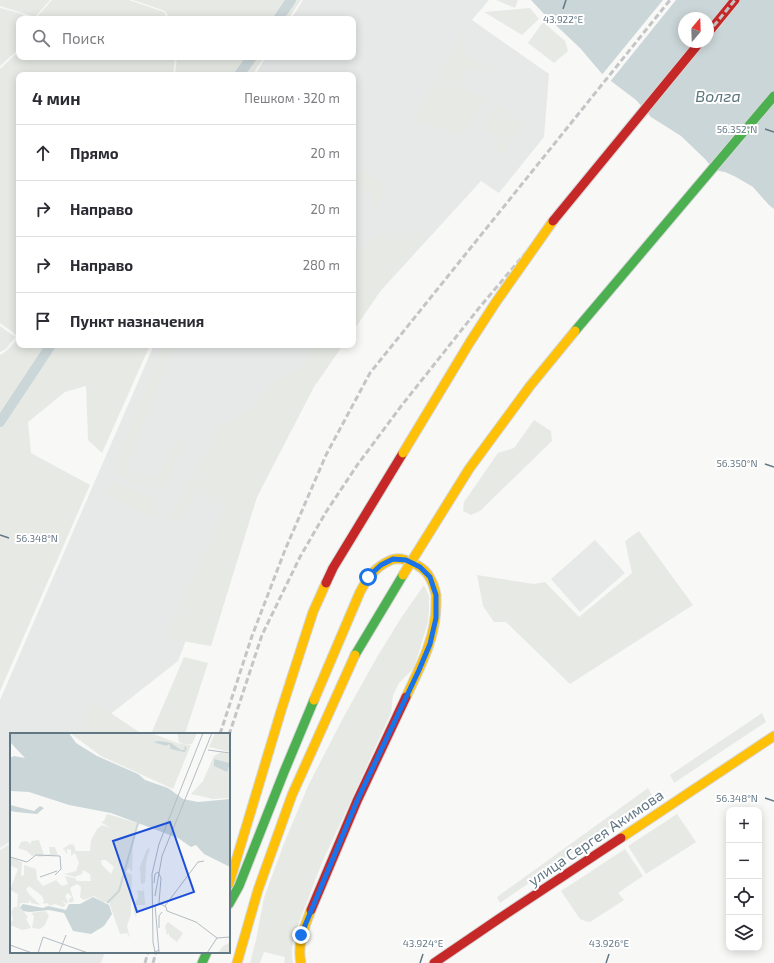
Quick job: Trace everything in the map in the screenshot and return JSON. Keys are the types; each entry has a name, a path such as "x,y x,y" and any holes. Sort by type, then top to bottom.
{"main road":[{"path":"714,26 735,0"},
{"path":"230,881 281,711 314,612 334,568 474,335 550,224 695,48"},
{"path":"237,963 258,890 292,795 357,652 403,575 469,469 530,386 774,96"},
{"path":"230,902 239,886 284,772 360,592 368,577 381,565 393,559 406,560 420,567 430,577 436,595 436,618 430,644 357,801 304,926 301,935 299,954 301,963"},
{"name":"улица Сергея Акимова","path":"434,963 774,736"},
{"path":"202,963 207,953"}],"shaded area":[{"path":"0,0 50,0 36,16 0,6"},
{"path":"52,0 129,0 164,12 166,16 38,16"},
{"path":"133,0 301,0 290,16 168,16 165,11"},
{"path":"303,0 489,0 472,20 549,74 544,137 499,193 481,181 356,318 356,72 257,72 264,60 356,60 356,16 293,16"},
{"path":"496,0 518,0 515,8"},
{"path":"0,8 23,14 23,16 16,16 16,52 0,66"},
{"path":"530,8 539,19 522,35 484,12"},
{"path":"543,22 565,41 568,51 554,63 528,43"},
{"path":"465,29 462,54 497,68 495,74 467,67 460,89 485,100 463,135 412,120 442,71"},
{"path":"16,54 16,60 175,60 173,72 16,72 16,335 0,323 0,69"},
{"path":"177,60 262,60 254,72 175,72"},
{"path":"496,107 522,122 504,153 495,148 500,139 481,127"},
{"path":"361,169 387,187 372,216 372,194 356,182"},
{"path":"378,233 427,233 395,270 356,327 356,254"},
{"path":"0,326 15,337 6,349 0,352"},
{"path":"16,341 16,348 149,348 102,453 88,440 86,386 65,392 28,422 31,453 90,485 0,691 0,355"},
{"path":"153,348 328,348 277,405 178,661 86,733 10,733 10,842 0,848 0,700"},
{"path":"164,348 173,348 126,468 158,480 177,438 185,442 163,492 113,472"},
{"path":"310,348 341,348 314,387 257,497 211,646 165,638 224,509 196,492 178,521 170,518 219,427 247,411 276,381 301,367"},
{"path":"534,420 551,431 552,441 480,511 471,515 463,511 464,502 498,453 514,448"},
{"path":"111,481 158,499 153,516 104,496"},
{"path":"639,531 693,605 570,684 506,622 494,622 483,606 477,575 534,584 545,582 579,617 632,573 625,541"},
{"path":"595,540 625,573 580,612 551,579"},
{"path":"424,585 429,596 428,622 414,668 399,683 393,695 391,713 322,863 294,935 292,949 293,963 284,963 285,957 264,952 260,963 250,963 264,898 283,846 308,786 343,718 377,657 401,618"},
{"path":"184,657 208,663 185,733 151,733"},
{"path":"90,699 141,733 82,733"},
{"path":"762,713 766,722 674,783 670,775"},
{"path":"648,788 653,797 500,903 497,897"},
{"path":"677,814 696,842 646,874 628,846"},
{"path":"10,844 10,876 2,880 0,889 0,850"},
{"path":"625,849 643,876 618,893 624,900 590,922 580,919 561,891"},
{"path":"0,865 10,866 10,953 105,953 101,963 0,963"}],"water":[{"name":"Волга","path":"531,0 774,0 774,209 753,187 736,177 719,171 710,165 681,136 651,117 636,100 603,75 580,48"}],"pier":[{"path":"663,0 676,0 609,83 601,76"}],"waterway":[{"path":"280,16 291,0"},
{"path":"241,72 250,60"},
{"path":"0,422 49,348"}],"railway":[{"path":"220,733 252,636 285,550 326,455 370,373 670,0"},
{"path":"714,26 735,0"},
{"path":"230,733 262,635 300,557 326,512 358,464 402,405 479,308 695,48"},
{"path":"145,963 148,953"},
{"path":"153,963 156,953"}],"traffic: fast":[{"path":"575,331 774,96"},
{"path":"355,655 403,575"},
{"path":"230,902 239,886 314,700"},
{"path":"202,963 207,953"}],"traffic: slow":[{"path":"403,453 470,342 553,221"},
{"path":"403,575 469,469 530,386 575,331"},
{"path":"314,700 360,592 376,569 385,563 396,559 401,559 419,566 431,580 436,595 435,617 430,641 422,663 406,697"},
{"path":"230,881 281,711 313,612 326,583"},
{"path":"237,963 258,890 292,795 355,655"},
{"path":"621,838 774,736"},
{"path":"301,963 301,943 311,910"}],"traffic: jam":[{"path":"714,26 735,0"},
{"path":"553,221 695,48"},
{"path":"326,583 333,568 403,453"},
{"path":"311,910 357,801 406,697"},
{"path":"434,963 621,838"}],"route":[{"path":"301,935 357,801 419,670 430,644 436,618 436,595 430,577 420,567 406,560 393,559 381,565 368,577"}]}
